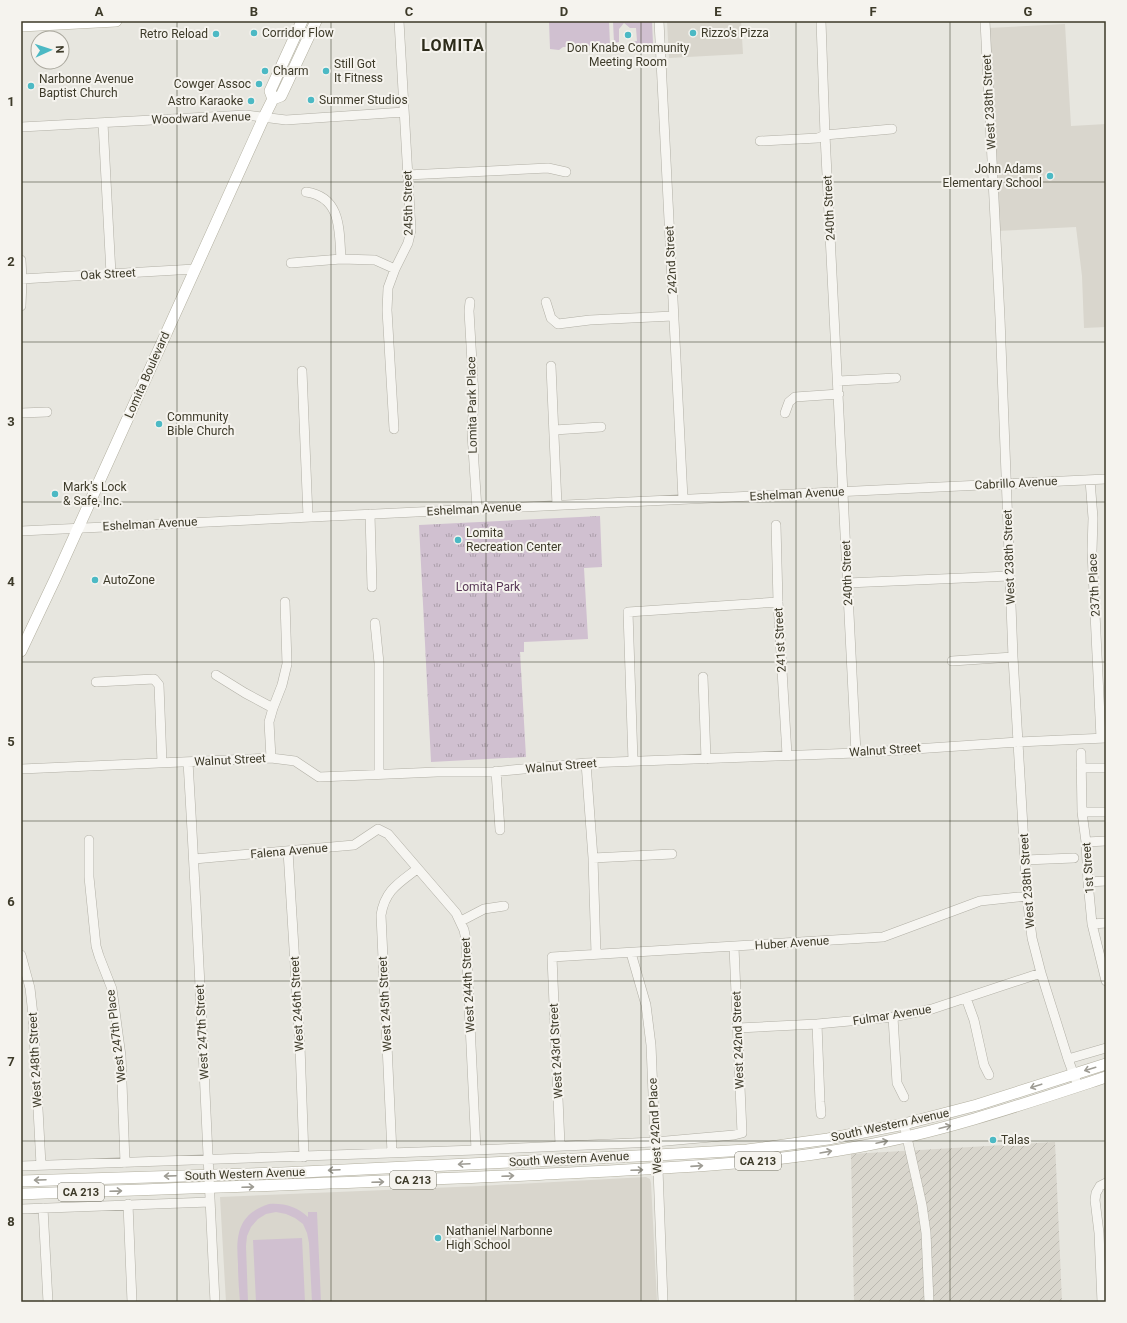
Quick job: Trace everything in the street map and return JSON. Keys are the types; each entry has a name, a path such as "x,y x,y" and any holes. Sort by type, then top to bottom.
{"main road":[{"path":"21,26 116,21"},
{"name":"Lomita Boulevard","path":"273,99 270,91 302,21"},
{"name":"Lomita Boulevard","path":"21,651 56,577 264,117 273,99 281,96 316,21"},
{"name":"South Western Avenue","path":"21,1181 282,1173 657,1155 729,1151 788,1145 828,1139 904,1124 977,1105 1106,1064"},
{"name":"South Western Avenue","path":"21,1194 415,1180 658,1169 760,1161 813,1154 907,1136 975,1118 1106,1077"}],"street":[{"name":"245th Street","path":"394,429 387,310 388,288 395,269 408,243 410,230 399,21"},
{"name":"242nd Street","path":"658,21 682,499"},
{"name":"240th Street","path":"821,21 844,492 847,583 858,752"},
{"name":"West 238th Street","path":"985,21 1007,484 1009,576 1027,896 1032,938 1041,973 1078,1086"},
{"name":"Woodward Avenue","path":"21,127 246,115 286,120 404,112"},
{"path":"103,122 111,274"},
{"path":"760,141 818,138 826,135 892,129"},
{"path":"407,175 548,168 566,172"},
{"path":"306,192 316,194 324,198 335,212 338,222 341,259"},
{"path":"291,263 341,259 375,260 395,269"},
{"path":"21,260 21,306"},
{"name":"Oak Street","path":"22,279 195,269"},
{"name":"Lomita Park Place","path":"470,302 469,311 474,396 472,433 477,509"},
{"path":"546,302 551,318 558,324 590,320 673,316"},
{"path":"551,366 557,505"},
{"path":"302,371 308,517"},
{"path":"838,381 896,378"},
{"path":"785,413 789,402 795,397 839,394"},
{"path":"21,413 47,412"},
{"path":"554,430 601,427"},
{"name":"Cabrillo Avenue","path":"926,488 1106,479"},
{"name":"237th Place","path":"1090,480 1092,551 1104,738"},
{"name":"Eshelman Avenue","path":"21,531 926,488"},
{"path":"370,514 372,586"},
{"name":"241st Street","path":"776,525 778,602 787,755"},
{"path":"847,583 1009,576"},
{"path":"272,758 269,722 282,685 286,664 285,602"},
{"path":"633,761 628,612 778,602"},
{"path":"375,623 379,663 380,774"},
{"path":"952,661 1013,657"},
{"path":"216,675 273,708"},
{"path":"703,677 706,759"},
{"path":"96,682 154,679 159,685 162,763"},
{"name":"Walnut Street","path":"21,769 272,758 295,761 319,777 496,771 586,763 858,752 1104,738"},
{"name":"1st Street","path":"1081,754 1082,812 1086,842 1092,924 1106,981"},
{"name":"West 247th Street","path":"188,762 215,1302"},
{"path":"586,763 593,858 596,954"},
{"path":"1081,768 1106,768"},
{"path":"496,771 500,830"},
{"path":"1082,812 1106,812"},
{"name":"Falena Avenue","path":"194,859 354,845 378,829"},
{"name":"West 244th Street","path":"378,829 388,834 416,869 456,913 464,930 466,940 476,1150"},
{"name":"West 247th Place","path":"89,840 89,877 96,946 112,989 121,1056 125,1163"},
{"path":"1086,842 1106,841"},
{"name":"West 246th Street","path":"288,851 300,1046 304,1157"},
{"path":"593,858 672,854"},
{"path":"1025,860 1074,858"},
{"name":"West 245th Street","path":"392,1153 381,915 384,902 390,890 416,869"},
{"path":"1088,882 1106,881"},
{"name":"Huber Avenue","path":"552,957 883,937 980,901 1027,896"},
{"path":"461,921 484,909 504,906"},
{"path":"1092,924 1106,923"},
{"name":"West 242nd Street","path":"734,947 742,1133"},
{"name":"West 242nd Place","path":"631,952 646,1005 649,1031 655,1142 658,1169 663,1302"},
{"name":"West 248th Street","path":"21,955 30,988 33,1015 41,1165"},
{"name":"West 243rd Street","path":"552,957 560,1145"},
{"name":"Fulmar Avenue","path":"738,1028 817,1024 893,1017 932,1009 1041,973"},
{"path":"966,998 974,1020 984,1065 988,1075"},
{"path":"893,1017 897,1083 904,1098"},
{"path":"817,1024 820,1102 822,1114"},
{"path":"1068,1059 1106,1048"},
{"path":"904,1124 922,1205 926,1233 929,1302"},
{"name":"South Western Avenue","path":"21,1166 304,1157 655,1142 742,1133"},
{"path":"1102,1302 1098,1219 1095,1200 1096,1193 1103,1184"},
{"path":"21,1209 210,1202"},
{"path":"128,1204 132,1302"},
{"path":"43,1208 48,1302"}],"shaded area":[{"path":"667,21 741,21 743,54 669,58"},
{"name":"John Adams Elementary School","path":"1065,24 1071,126 1106,124 1106,327 1084,328 1082,276 1076,227 996,231 988,28"},
{"path":"1055,1142 1062,1302 854,1302 851,1154"},
{"name":"Nathaniel Narbonne High School","path":"646,1177 650,1179 651,1183 657,1302 226,1302 220,1197 480,1186"}],"green space":[{"path":"549,21 609,21 610,45 587,46 586,49 563,47 559,50 550,49"},
{"path":"613,21 652,21 653,44 630,45 629,42 637,41 636,28 630,28 624,23 619,29 619,42 614,43"},
{"name":"Lomita Park","path":"600,516 602,567 584,568 588,639 524,642 524,652 520,652 526,757 431,762 419,525"},
{"path":"269,1204 290,1206 308,1217 308,1212 317,1212 321,1302 312,1302 309,1243 303,1224 286,1214 276,1212 266,1214 258,1219 251,1227 247,1236 248,1302 240,1302 238,1278 238,1235 245,1220 250,1214 258,1208"},
{"path":"302,1238 305,1302 256,1302 253,1240"}],"place":[{"name":"Corridor Flow","path":"254,33"},
{"name":"Rizzo's Pizza","path":"693,33"},
{"name":"Retro Reload","path":"216,34"},
{"name":"Don Knabe Community Meeting Room","path":"628,35"},
{"name":"Charm","path":"265,71"},
{"name":"Still Got It Fitness","path":"326,71"},
{"name":"Cowger Assoc","path":"259,84"},
{"name":"Narbonne Avenue Baptist Church","path":"31,86"},
{"name":"Summer Studios","path":"311,100"},
{"name":"Astro Karaoke","path":"251,101"},
{"name":"John Adams Elementary School","path":"1050,176"},
{"name":"Community Bible Church","path":"159,424"},
{"name":"Mark's Lock & Safe, Inc.","path":"55,494"},
{"name":"Lomita Recreation Center","path":"458,540"},
{"name":"AutoZone","path":"95,580"},
{"name":"Talas","path":"993,1140"},
{"name":"Nathaniel Narbonne High School","path":"438,1238"}],"district":[{"name":"LOMITA","path":"453,45"}]}
